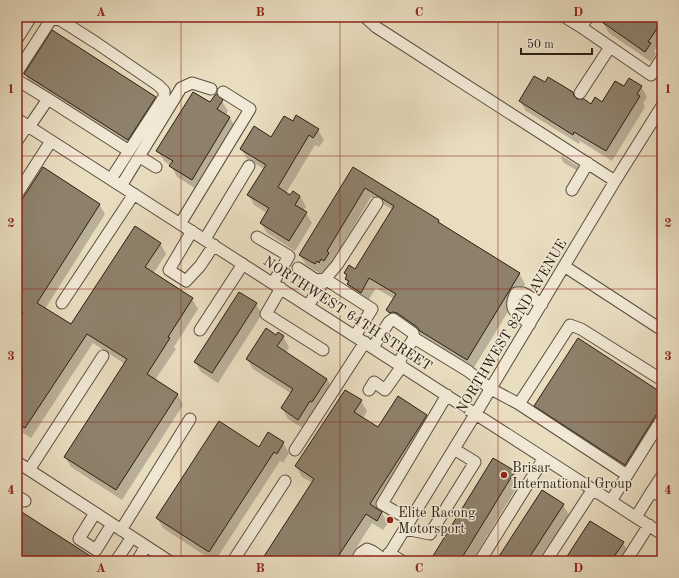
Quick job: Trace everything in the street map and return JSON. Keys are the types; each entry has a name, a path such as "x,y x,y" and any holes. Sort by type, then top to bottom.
{"street":[{"path":"17,39 31,17"},
{"path":"365,17 376,27 615,181"},
{"path":"565,17 651,75 662,58"},
{"path":"581,28 588,17"},
{"path":"17,72 50,21 55,18 95,42 158,85 164,91 164,97 111,179"},
{"path":"580,93 610,47"},
{"path":"17,80 129,151"},
{"path":"121,186 181,88 192,83 211,90"},
{"path":"180,224 250,109 223,92"},
{"path":"17,141 48,99"},
{"name":"NORTHWEST 82ND AVENUE","path":"386,558 476,414 615,181 662,106"},
{"name":"NORTHWEST 64TH STREET","path":"17,119 662,534"},
{"path":"17,194 51,141"},
{"path":"140,157 156,167"},
{"path":"572,190 588,163"},
{"path":"192,231 169,270 186,281 200,266 209,242 249,166"},
{"path":"62,303 134,194"},
{"path":"308,306 325,279 337,265 377,203"},
{"path":"257,237 289,256 266,314 323,350"},
{"path":"200,330 242,264"},
{"path":"564,266 662,330"},
{"path":"298,268 316,280 325,279 372,309 355,336"},
{"path":"530,324 514,312 512,306 516,293 523,293 542,304"},
{"path":"295,450 369,345 389,322 394,319 413,333 414,338 468,371 491,389 519,404 627,476"},
{"path":"519,404 570,325 581,329 662,380"},
{"path":"368,390 374,382 385,390 414,338"},
{"path":"29,470 103,356"},
{"path":"448,395 382,504 407,524 430,534 475,462 454,449"},
{"path":"95,512 79,538 96,550 117,527 190,419"},
{"path":"611,501 662,419"},
{"path":"480,561 544,458"},
{"path":"17,462 169,561"},
{"path":"636,517 662,476"},
{"path":"233,561 285,481"},
{"path":"546,561 593,489"},
{"path":"652,491 662,497"},
{"path":"626,561 649,525"},
{"path":"116,561 132,537"},
{"path":"137,561 146,546"},
{"path":"356,561 361,553 367,549 386,558 402,561"}],"building":[{"path":"605,17 662,17 662,21 648,42 651,43 645,52 602,22"},
{"path":"52,30 156,97 128,140 24,74"},
{"path":"534,76 545,82 548,77 573,92 577,99 584,99 591,104 595,97 602,102 615,81 624,86 629,78 642,86 637,94 640,96 606,151 574,132 573,135 519,101"},
{"path":"193,92 210,102 217,94 223,100 217,109 230,117 192,180 169,166 173,161 156,151"},
{"path":"296,115 319,129 313,138 309,135 278,187 290,195 293,191 300,196 295,205 307,212 289,241 260,223 269,208 247,195 266,165 240,149 254,126 271,137 284,116 293,121"},
{"path":"43,167 100,204 37,303 71,324 135,226 161,243 145,267 193,298 147,374 178,394 116,490 64,457 127,359 87,334 25,428 17,423 17,321 23,312 17,308 17,204 23,198"},
{"path":"353,167 439,220 438,222 520,273 467,360 420,331 417,327 397,313 390,313 386,310 396,294 369,278 361,293 347,284 349,281 345,279 347,275 344,273 349,265 355,269 394,206 365,188 327,251 329,253 324,261 321,259 319,263 317,261 315,264 299,255"},
{"path":"239,292 257,303 212,373 194,362"},
{"path":"266,328 276,335 278,332 284,336 277,346 327,379 298,420 281,408 293,389 246,359"},
{"path":"578,338 662,393 662,410 656,415 625,465 534,406"},
{"path":"345,390 362,400 354,412 378,427 398,396 427,415 370,504 382,512 377,521 366,514 335,561 261,561 314,479 295,466"},
{"path":"219,421 259,447 268,432 284,442 277,454 274,452 209,552 156,518"},
{"path":"493,458 515,471 460,561 440,561 433,556"},
{"path":"542,490 564,504 527,561 496,561"},
{"path":"17,509 98,561 17,561"},
{"path":"590,521 624,542 611,561 564,561"}],"place":[{"name":"Brisar International Group","path":"504,475"},
{"name":"Elite Racong Motorsport","path":"390,520"}]}
